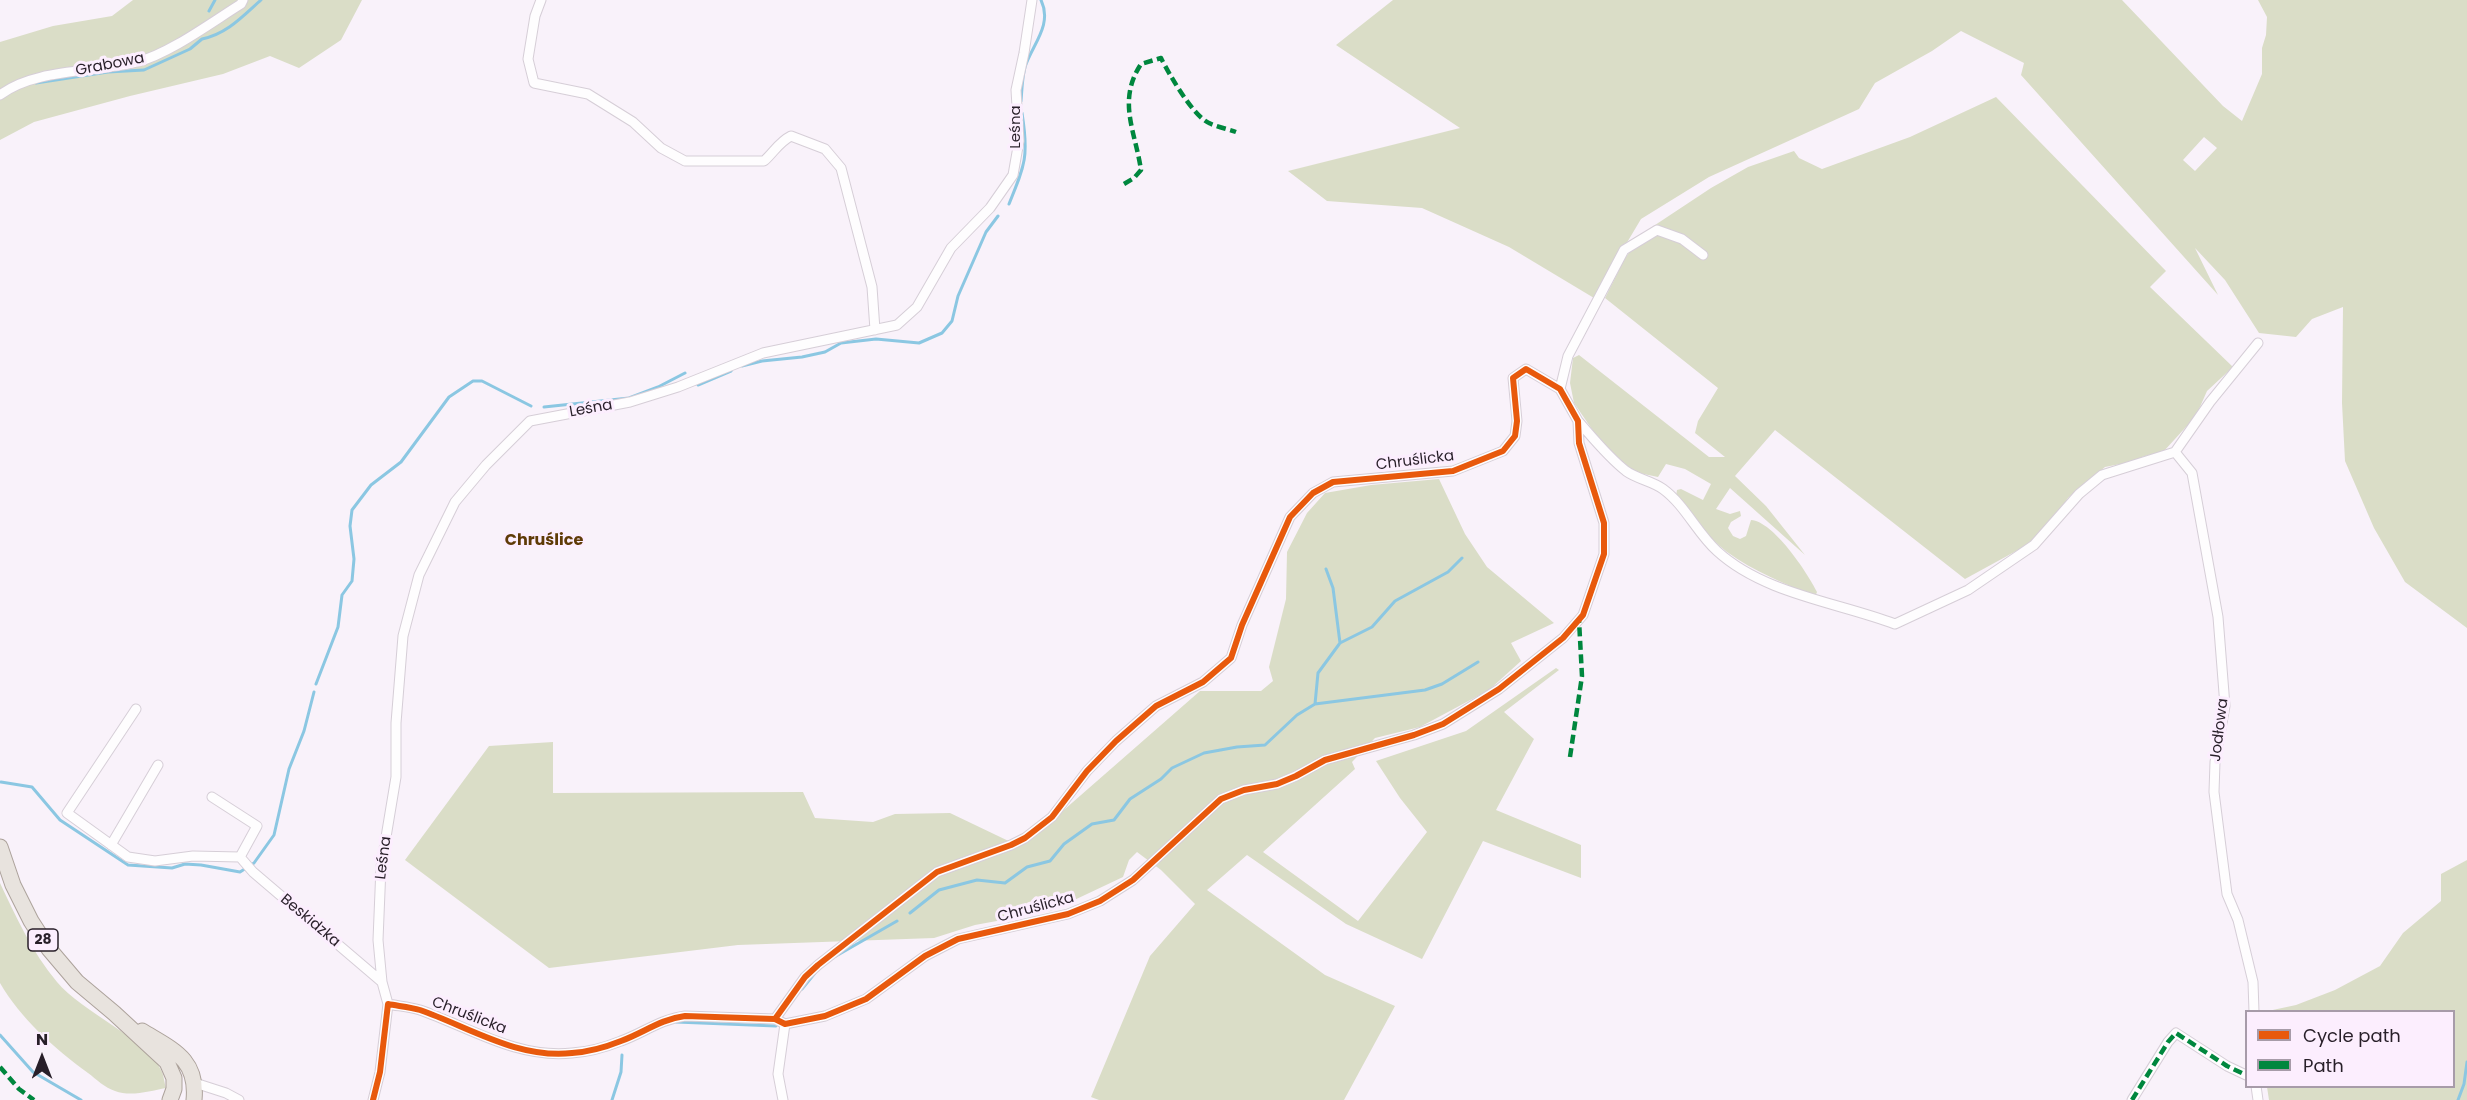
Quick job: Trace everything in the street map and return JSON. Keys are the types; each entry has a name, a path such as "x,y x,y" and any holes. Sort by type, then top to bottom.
{"main road":[{"name":"28","path":"0,847 13,885 31,921 49,949 76,982 114,1013 167,1062 174,1078"},
{"name":"28","path":"114,1013 178,1054 189,1065 195,1083"},
{"path":"171,1098 174,1078 195,1083 194,1100"}],"street":[{"name":"Grabowa","path":"0,95 26,81 138,62 157,55 241,4 243,0"},
{"path":"541,0 535,16 528,59 534,83 588,94 633,122 661,148 685,161 764,161 774,152 780,142 791,136 825,149 841,168 872,287 875,330"},
{"name":"Leśna","path":"388,1004 382,982 378,940 381,867 396,777 396,723 403,636 419,575 455,502 486,465 530,421 630,402 678,387 764,353 897,325 917,307 951,248 990,208 1013,175 1019,141 1016,90 1032,0"},
{"path":"1560,389 1568,356 1624,250 1657,230 1682,239 1702,255"},
{"path":"1578,421 1607,454 1627,471 1662,487 1718,552 1743,570 1808,599 1858,610 1895,624 1968,590 2034,545 2079,494 2102,476 2175,452 2258,343"},
{"name":"Chruślicka","path":"388,1004 419,1010 490,1040 543,1053 572,1053 600,1048 622,1041 672,1017 775,1019 785,1024 825,1016 866,999 925,956 958,939 1068,914 1100,901 1133,880 1221,799 1244,790 1277,784 1325,760 1414,735 1443,724 1499,688 1563,638 1583,615 1604,554 1604,523 1579,443 1578,421 1560,389 1526,369 1513,378 1517,421 1515,436 1503,451 1453,471 1333,482 1313,493 1290,517 1242,625 1231,658 1203,682 1156,706 1116,741 1087,771 1052,817 1025,838 937,872 818,965 805,977 775,1019"},
{"name":"Jodłowa","path":"2175,452 2192,473 2218,617 2225,706 2215,762 2214,792 2227,894 2238,920 2253,982 2254,1010"},
{"path":"136,709 67,813 128,857 155,861 193,856 242,860 257,826 212,797"},
{"path":"111,845 158,765"},
{"name":"Beskidzka","path":"242,860 253,872 382,982"},
{"path":"373,1100 380,1072 388,1004"},
{"path":"783,1100 778,1074 785,1024"},
{"path":"2132,1100 2176,1033 2227,1066 2245,1074"},
{"path":"195,1083 226,1093 239,1100"}],"green space":[{"path":"133,0 362,0 341,40 299,68 270,56 223,74 34,122 0,140 0,42 53,26 112,16"},
{"path":"1393,0 2122,0 2223,106 2242,121 2262,74 2262,48 2266,35 2267,17 2258,0 2467,0 2467,628 2405,582 2374,528 2345,461 2342,403 2343,307 2312,319 2296,337 2259,333 2225,280 2195,248 2218,295 2021,75 2024,63 1961,31 1932,51 1875,83 1859,109 1709,177 1641,219 1594,298 1509,247 1422,208 1327,201 1288,171 1460,128 1336,45","holes":["2204,137 2217,148 2195,171 2183,160"]},
{"path":"1996,97 2166,271 2150,287 2233,367 2207,391 2196,416 2164,451 2136,461 2105,467 2068,498 2040,538 1965,579 1775,430 1735,476 1766,506 1805,555 1730,488 1716,509 1730,514 1740,511 1741,516 1731,522 1728,528 1733,536 1740,539 1746,536 1751,520 1769,529 1789,549 1806,573 1817,592 1815,597 1759,571 1727,552 1706,533 1676,496 1677,490 1681,489 1703,500 1711,484 1685,469 1666,464 1658,477 1634,472 1600,441 1574,403 1570,383 1573,358 1579,355 1709,457 1725,457 1695,433 1698,421 1718,388 1605,298 1625,258 1646,231 1711,188 1748,167 1794,151 1799,158 1822,169 1910,137"},
{"path":"1439,479 1465,534 1487,567 1554,623 1511,643 1521,661 1489,690 1420,727 1375,738 1352,762 1355,769 1263,852 1358,921 1427,832 1400,798 1376,761 1466,731 1556,668 1559,670 1504,712 1534,739 1496,810 1581,845 1581,878 1483,841 1422,959 1346,924 1247,855 1207,890 1325,975 1395,1006 1344,1100 1099,1100 1091,1097 1150,956 1195,904 1161,870 1137,852 1129,860 1123,877 1051,911 975,925 934,938 738,945 549,968 405,860 489,746 553,742 553,793 803,792 815,818 873,822 895,814 950,813 1019,846 1065,809 1200,691 1261,691 1273,681 1269,667 1286,599 1287,552 1307,513 1325,493 1371,485"},
{"path":"2467,860 2467,1100 2269,1100 2267,1088 2455,1088 2455,1010 2273,1010 2296,1005 2335,990 2380,966 2403,933 2441,901 2441,874"},
{"path":"0,883 18,921 48,971 68,993 143,1048 161,1070 166,1088 140,1093 121,1093 108,1088 51,1043 18,1009 0,983"}],"waterway":[{"path":"209,11 215,0"},
{"path":"36,83 108,72 144,70 190,49 202,39 227,29 261,0"},
{"path":"1021,101 1025,67 1045,18 1041,0"},
{"path":"1009,204 1024,160 1025,140 1022,113"},
{"path":"742,366 825,352 841,343 876,339 919,343 942,333 952,321 958,296 986,232 998,216"},
{"path":"698,385 731,371"},
{"path":"544,407 629,398 685,373"},
{"path":"316,684 338,627 342,595 352,581 354,559 350,526 352,510 371,485 401,462 449,397 473,381 482,381 531,406"},
{"path":"910,913 939,890 977,880 1005,883 1027,867 1050,861 1064,844 1092,824 1114,820 1130,799 1161,779 1172,768 1204,753 1265,745 1297,715 1315,704 1318,673 1340,643 1372,627 1395,601 1448,572 1462,558"},
{"path":"1326,569 1333,588 1340,643"},
{"path":"1315,704 1425,690 1442,684 1478,662"},
{"path":"1,782 32,787 60,820 128,865 172,868 185,864 240,872 254,863 274,835 289,769 304,731 314,692"},
{"path":"836,956 897,921"},
{"path":"802,989 815,973"},
{"path":"676,1022 776,1026"},
{"path":"0,1035 33,1072 81,1100"},
{"path":"612,1100 621,1072 622,1055"},
{"path":"2458,1100 2464,1084 2467,1062"}],"marked path":[{"path":"1124,184 1141,170 1129,103 1130,91 1141,64 1161,58 1182,94 1203,119 1236,132"},
{"path":"1570,757 1582,676 1579,620"},
{"path":"2132,1100 2176,1033 2227,1066 2245,1075"},
{"path":"0,1067 19,1089 34,1100"}],"cycle path":[{"path":"373,1100 380,1072 388,1004 420,1010 513,1047 552,1054 603,1047 668,1020 685,1016 775,1019 785,1024 825,1016 866,999 925,956 958,939 1068,914 1100,901 1133,880 1221,799 1244,790 1277,784 1325,760 1414,735 1443,724 1499,689 1563,638 1583,615 1604,554 1604,523 1579,443 1578,421 1560,389 1526,369 1513,378 1517,421 1515,436 1503,451 1453,471 1333,482 1313,493 1290,517 1242,625 1231,658 1203,682 1156,706 1116,741 1087,771 1052,817 1025,838 937,872 818,965 805,977 775,1019"}],"district":[{"name":"Chruślice","path":"544,541"}]}
